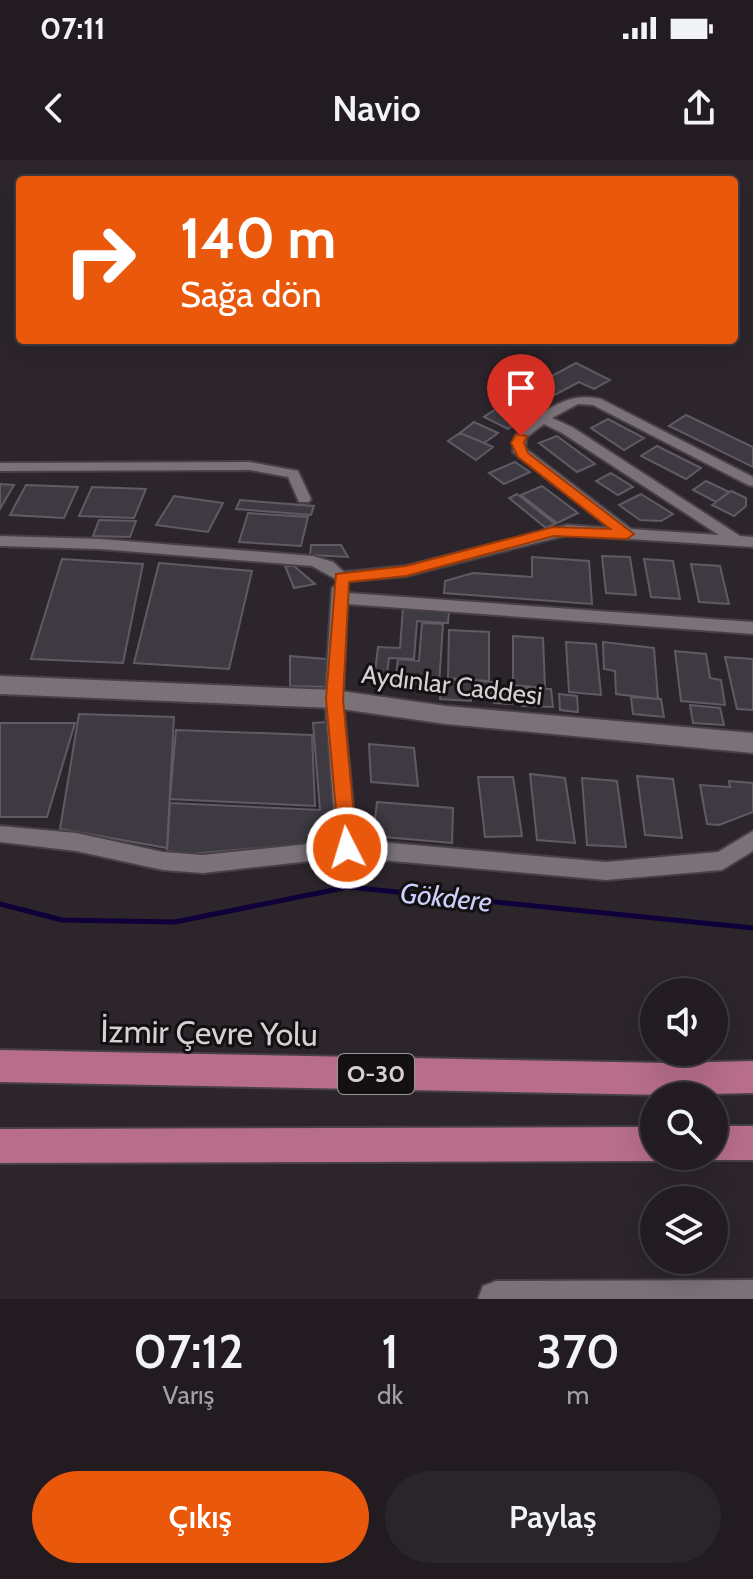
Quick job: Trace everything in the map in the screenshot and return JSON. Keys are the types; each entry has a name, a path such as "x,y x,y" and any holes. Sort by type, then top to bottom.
{"highway":[{"name":"İzmir Çevre Yolu","path":"0,1066 667,1079 753,1077"},
{"path":"728,1143 753,1143"},
{"path":"0,1146 640,1144"}],"street":[{"path":"627,534 518,449 521,436 572,400 589,399 753,482"},
{"path":"506,400 567,430 714,527 748,542"},
{"path":"0,467 250,466 293,474 304,499"},
{"path":"2,546 100,544 313,561 328,566 341,577 406,571 553,532 748,542"},
{"path":"341,577 334,699 347,848"},
{"path":"339,598 753,628"},
{"name":"Aydınlar Caddesi","path":"0,685 334,699 446,715 753,743"},
{"path":"0,834 76,842 163,861 203,864 347,848 606,871 722,861 753,840"},
{"path":"496,1299 753,1298"}],"building":[{"path":"576,363 610,380 594,389 579,382 541,402 522,392"},
{"path":"496,409 520,420 508,429 484,417"},
{"path":"686,415 753,447 753,467 669,426"},
{"path":"608,419 644,438 624,450 591,428"},
{"path":"474,422 498,433 484,443 460,433"},
{"path":"460,433 493,447 476,460 448,441"},
{"path":"557,436 595,464 577,472 539,443"},
{"path":"657,446 701,468 686,479 641,456"},
{"path":"515,462 530,472 504,484 489,473"},
{"path":"611,473 633,487 618,495 596,481"},
{"path":"706,481 729,492 716,502 693,490"},
{"path":"0,484 14,485 0,509"},
{"path":"26,485 78,487 64,518 10,515"},
{"path":"542,486 578,513 557,523 521,495"},
{"path":"92,487 146,489 134,518 79,516"},
{"path":"731,491 746,498 746,506 734,516 712,505"},
{"path":"517,494 555,524 546,528 509,498"},
{"path":"641,494 673,514 661,521 640,520 619,505"},
{"path":"174,496 223,503 208,532 156,525"},
{"path":"240,500 314,506 311,515 236,509"},
{"path":"248,513 308,517 301,546 239,542"},
{"path":"99,520 136,521 130,537 93,536"},
{"path":"311,545 341,545 348,557 310,555"},
{"path":"602,556 630,557 636,595 606,593"},
{"path":"532,557 589,561 592,604 444,593 445,581 473,573 532,577"},
{"path":"62,559 143,564 123,663 31,659"},
{"path":"644,559 673,561 680,599 651,597"},
{"path":"159,563 252,571 229,669 134,663"},
{"path":"691,564 720,566 729,604 699,602"},
{"path":"285,566 294,566 315,584 294,588"},
{"path":"403,608 449,611 448,623 417,621 414,659 389,658 386,681 374,680 378,647 400,648"},
{"path":"422,623 443,624 439,685 395,682 398,659 419,661"},
{"path":"449,630 489,632 489,681 448,678"},
{"path":"513,636 543,638 545,688 513,685"},
{"path":"566,642 596,644 601,695 569,692"},
{"path":"603,642 654,648 658,699 616,694 615,671 604,669"},
{"path":"675,651 706,654 710,678 721,680 725,705 681,701"},
{"path":"290,656 326,659 327,687 290,686"},
{"path":"725,657 753,659 753,710 737,709"},
{"path":"447,679 472,681 471,701 440,699 441,684 447,685"},
{"path":"475,681 497,682 497,691 511,692 512,704 494,703 494,693 474,692"},
{"path":"521,688 551,689 553,707 522,706"},
{"path":"559,694 577,696 578,712 560,710"},
{"path":"631,697 661,699 664,717 633,714"},
{"path":"690,705 720,708 724,725 693,723"},
{"path":"79,714 174,717 167,848 60,829"},
{"path":"327,722 339,833 317,843 190,854 167,851 170,803 320,810 313,723"},
{"path":"0,723 75,723 47,817 0,817"},
{"path":"176,730 312,735 315,806 170,799"},
{"path":"369,744 414,748 418,786 371,782"},
{"path":"530,774 565,778 575,843 537,840"},
{"path":"637,776 673,779 682,838 645,835"},
{"path":"478,777 513,777 522,836 485,837"},
{"path":"582,778 617,781 626,847 587,845"},
{"path":"729,781 753,783 753,812 719,825 707,824 700,785 730,787"},
{"path":"377,802 453,808 452,843 373,836"}],"waterway":[{"name":"Gökdere","path":"0,904 62,920 175,922 348,887 753,928"}],"route":[{"path":"347,848 334,699 341,577 406,571 553,532 627,534 522,455 517,443 521,436"}]}
